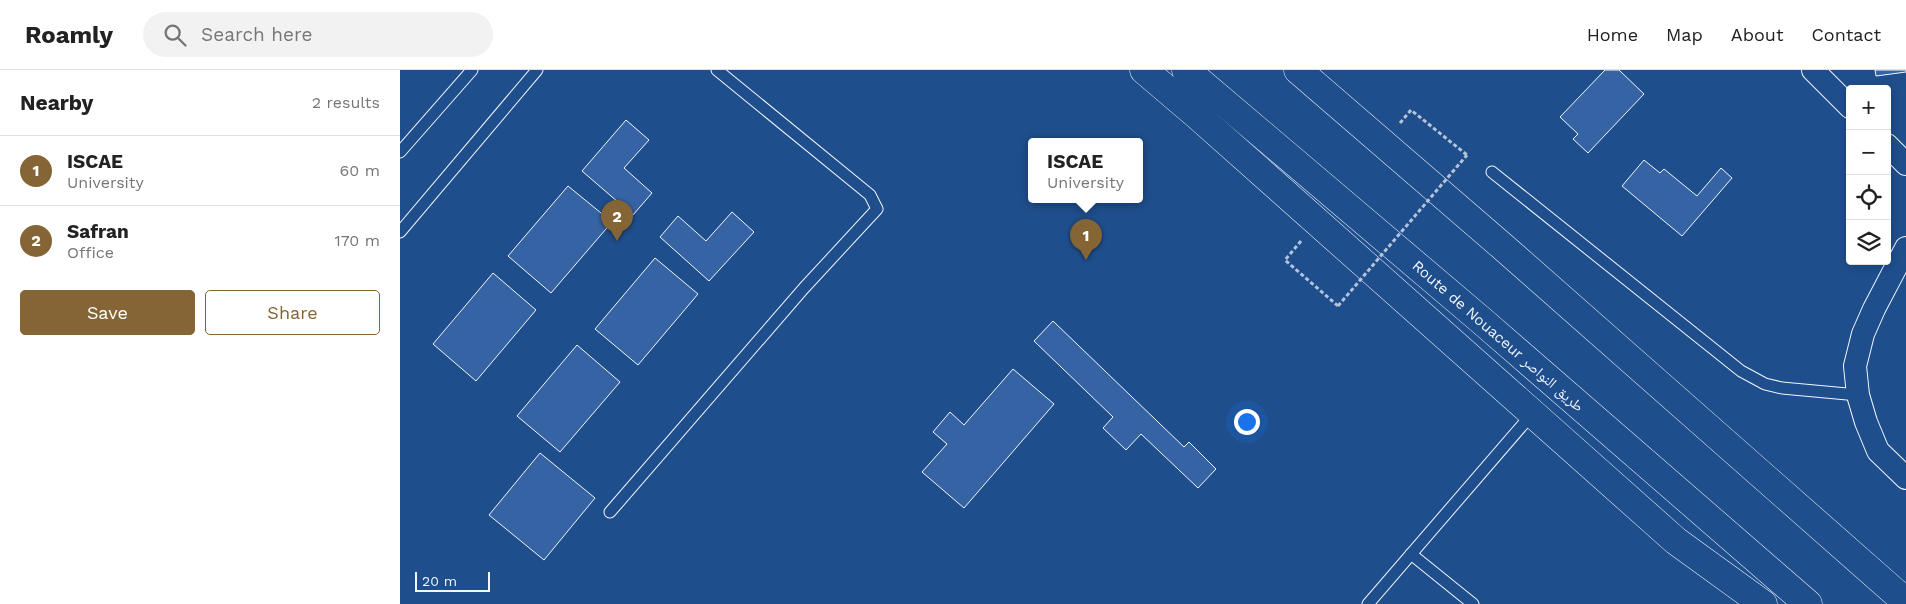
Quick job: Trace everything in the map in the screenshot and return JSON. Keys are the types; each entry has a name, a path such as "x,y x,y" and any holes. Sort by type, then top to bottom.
{"highway":[{"path":"1144,70 1213,129 1676,541 1763,604"},
{"name":"Route de Nouaceur طريق النواصر","path":"1186,70 1482,321 1808,604"},
{"path":"1298,70 1502,246 1906,602"}],"street":[{"path":"1813,70 1846,103"},
{"path":"1891,149 1906,164"},
{"path":"1906,248 1863,334 1855,366 1858,395 1866,422 1878,451 1906,478"}],"lane":[{"path":"400,152 472,70"},
{"path":"400,232 537,70"},
{"path":"610,512 804,288 877,209 870,195 717,70"},
{"path":"1492,172 1741,371 1765,384 1782,388 1858,395"},
{"path":"1368,604 1532,414"},
{"path":"1412,554 1473,604"}],"path":[{"path":"1285,260 1338,306 1467,155 1411,110"}],"building":[{"path":"1605,70 1619,70 1644,94 1588,153 1573,139 1578,134 1560,117"},
{"path":"1875,70 1906,70 1906,72 1876,76"},
{"path":"626,120 649,140 624,168 652,193 633,215 582,171"},
{"path":"1644,160 1660,173 1664,169 1697,196 1721,168 1732,178 1682,236 1622,186"},
{"path":"568,186 612,222 551,293 508,256"},
{"path":"732,212 754,232 709,281 660,237 678,216 706,241"},
{"path":"655,258 698,294 638,365 595,329"},
{"path":"493,273 536,310 476,381 433,344"},
{"path":"1053,321 1184,447 1189,442 1216,469 1198,488 1141,434 1126,450 1103,428 1113,417 1034,341"},
{"path":"577,345 620,382 560,452 517,416"},
{"path":"1013,369 1054,404 964,508 922,472 947,444 933,432 950,412 964,425"},
{"path":"540,453 595,498 544,560 489,515"}],"place":[{"name":"Safran","path":"617,241"},
{"name":"ISCAE","path":"1086,260"}]}
